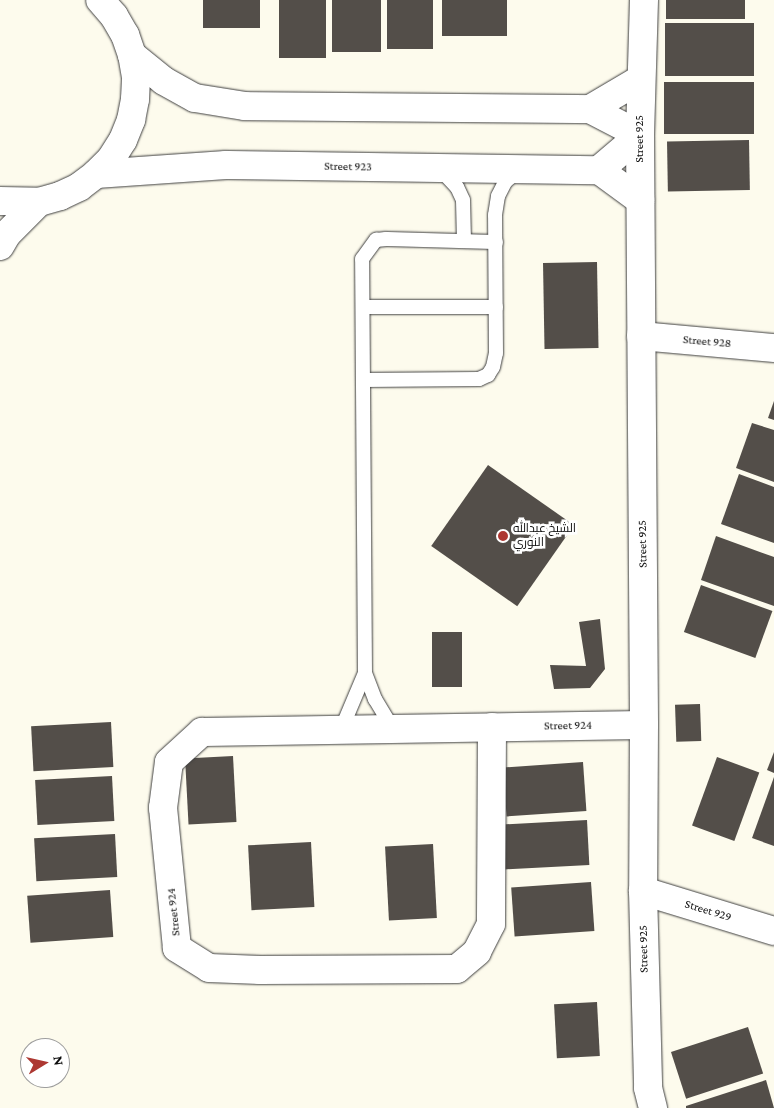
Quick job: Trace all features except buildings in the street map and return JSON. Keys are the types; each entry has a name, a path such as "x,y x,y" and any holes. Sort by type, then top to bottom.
{"street":[{"name":"Street 925","path":"644,0 640,135 640,336 644,725 643,891 647,1101"},
{"path":"0,201 39,202 60,196 79,187 111,159 123,140 131,120 136,99 136,77 132,55 125,35 107,5"},
{"path":"132,55 164,81 195,98 245,106 590,109 640,135 599,170 640,200"},
{"path":"590,109 641,78"},
{"name":"Street 923","path":"96,174 226,165 599,170"},
{"path":"0,246 7,234 39,202"},
{"name":"Street 928","path":"640,336 774,348"},
{"name":"Street 924","path":"492,727 491,924 477,952 457,968 260,970 209,968 178,948 163,808 169,762 202,732 492,727 644,725"},
{"name":"Street 929","path":"643,891 774,930"}],"lane":[{"path":"438,168 457,187 463,200 464,241"},
{"path":"364,380 479,379 488,375 493,367 496,352 495,215 498,196 505,182 520,169"},
{"path":"393,729 375,699 365,673 362,259 376,240 496,242"},
{"path":"363,307 496,308"},
{"path":"341,730 365,673"}],"place":[{"name":"الشيخ عبدالله النوري","path":"503,536"}]}
